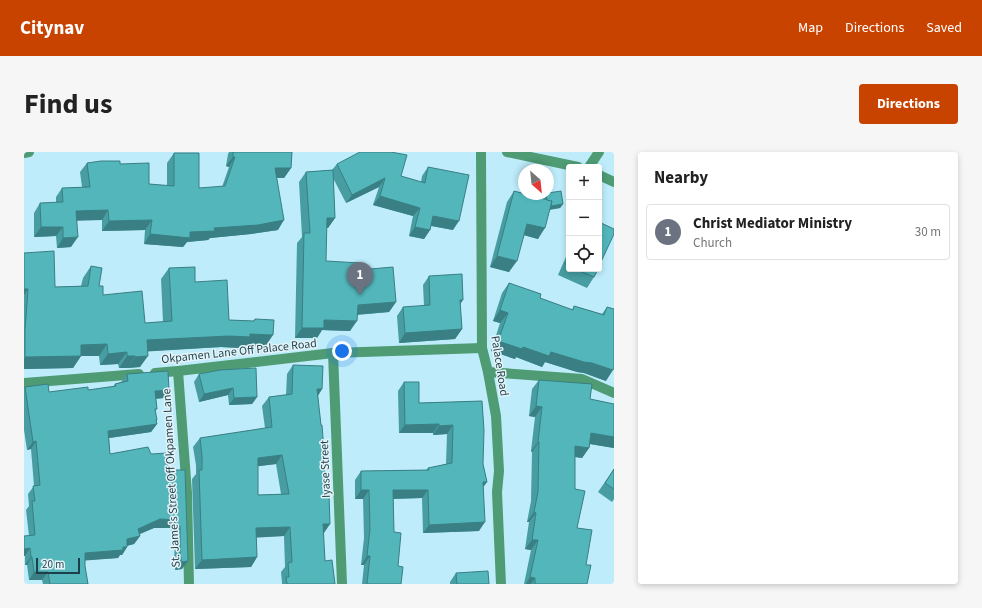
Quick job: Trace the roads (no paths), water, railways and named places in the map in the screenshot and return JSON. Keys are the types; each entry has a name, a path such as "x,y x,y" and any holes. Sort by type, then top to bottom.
{"street":[{"path":"24,153 30,152"},
{"name":"Palace Road","path":"481,152 482,348 496,416 499,471 497,492 501,584"},
{"path":"507,152 566,164"},
{"path":"591,164 599,152"},
{"path":"602,176 614,182"},
{"name":"Okpamen Lane Off Palace Road","path":"24,383 178,371 333,353 482,348"},
{"name":"Iyase Street","path":"333,353 342,584"},
{"name":"St. Jame's Street Off Okpamen Lane","path":"178,371 187,493 189,584"},
{"path":"488,372 582,379 614,393"}],"place":[{"name":"Christ Mediator Ministry","path":"360,295"}]}
